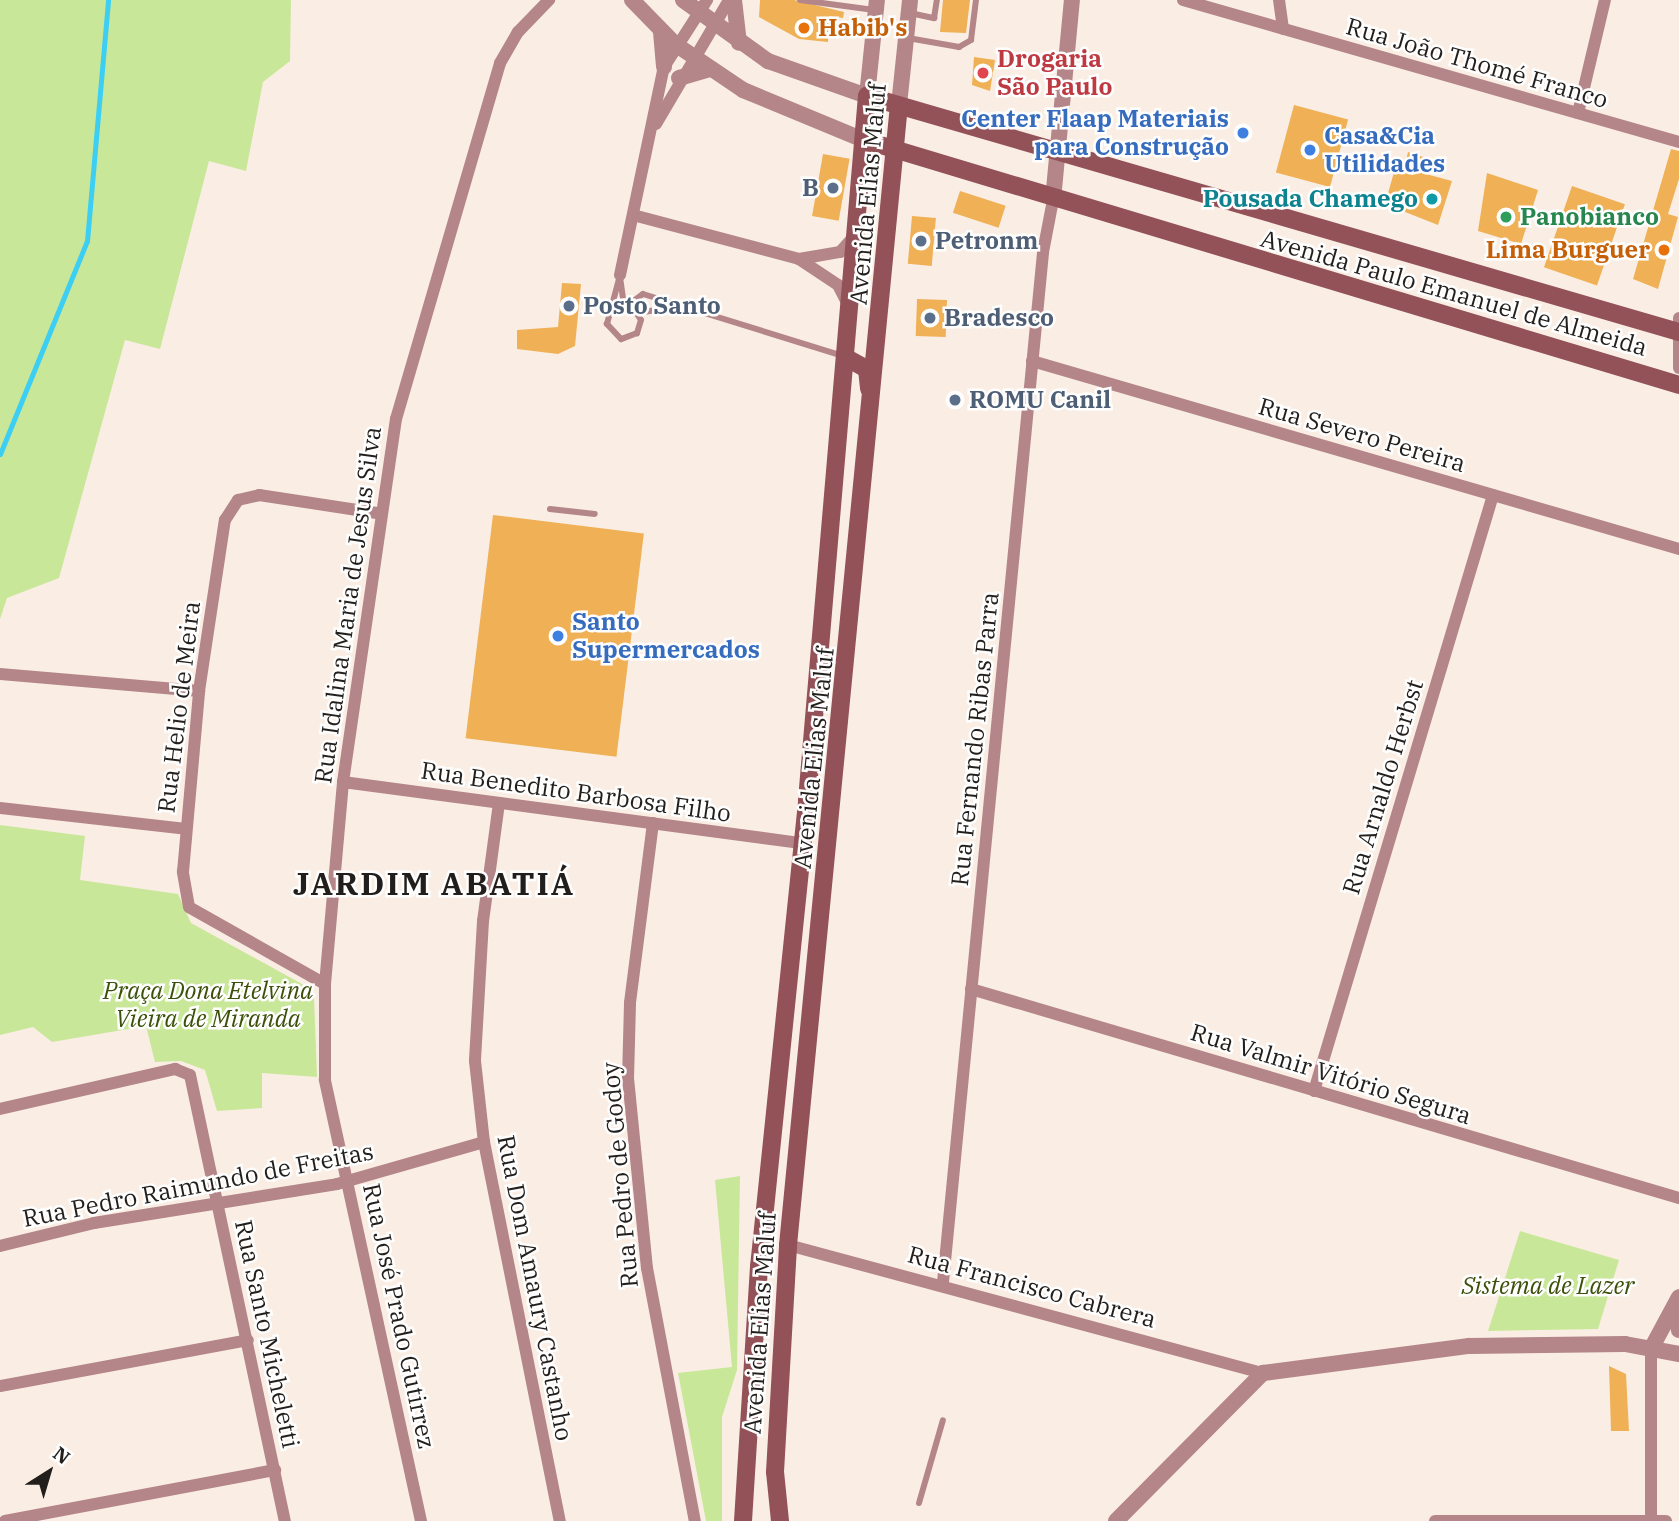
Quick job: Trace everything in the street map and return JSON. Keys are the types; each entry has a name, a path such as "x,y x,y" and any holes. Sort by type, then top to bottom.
{"main road":[{"name":"Avenida Paulo Emanuel de Almeida","path":"867,96 1678,327"},
{"name":"Avenida Elias Maluf","path":"743,1521 759,1267 803,843 867,96"},
{"name":"Avenida Elias Maluf","path":"780,1521 775,1472 788,1245 871,446 899,105"},
{"name":"Avenida Paulo Emanuel de Almeida","path":"864,139 1053,200 1679,385"},
{"path":"845,357 868,372 871,446"},
{"path":"759,1267 788,1245"}],"street":[{"name":"Rua Idalina Maria de Jesus Silva","path":"322,1038 343,782 377,513 415,343 500,63 549,0"},
{"path":"632,0 661,32 710,69 775,106 864,139"},
{"path":"683,0 716,28 739,43 814,82 867,96"},
{"path":"620,275 664,67 675,44 707,0"},
{"path":"652,130 679,78 716,28 732,0"},
{"path":"732,0 739,43"},
{"path":"1053,200 1072,0"},
{"name":"Rua João Thomé Franco","path":"1183,0 1211,3 1283,29 1679,142"},
{"path":"1279,0 1283,29"},
{"path":"1578,113 1605,0"},
{"name":"Avenida Elias Maluf","path":"867,96 876,5"},
{"name":"Avenida Elias Maluf","path":"899,105 909,6"},
{"path":"661,32 664,67"},
{"path":"679,78 710,69"},
{"name":"Rua Fernando Ribas Parra","path":"943,1282 1032,361 1053,200"},
{"path":"633,215 799,258 838,285 850,308"},
{"path":"799,258 840,252 857,233"},
{"name":"Avenida Paulo Emanuel de Almeida","path":"1678,327 1679,368"},
{"name":"Rua Severo Pereira","path":"1032,361 1679,549"},
{"name":"Rua Helio de Meira","path":"325,984 189,907 183,872 199,691 225,520 237,500 260,495 377,513"},
{"name":"Rua Arnaldo Herbst","path":"1314,1091 1493,495"},
{"path":"0,674 199,691"},
{"name":"Rua Benedito Barbosa Filho","path":"343,782 803,843"},
{"name":"Rua Dom Amaury Castanho","path":"499,803 483,920 475,1061 484,1142 560,1521"},
{"path":"0,808 186,829"},
{"name":"Rua Pedro de Godoy","path":"653,823 629,1003 628,1077 647,1268 695,1521"},
{"name":"Rua Valmir Vitório Segura","path":"971,989 1679,1198"},
{"name":"Rua José Prado Gutirrez","path":"322,1038 325,1079 350,1181 421,1521"},
{"name":"Rua Santo Micheletti","path":"0,1109 175,1069 190,1075 285,1521"},
{"name":"Rua Pedro Raimundo de Freitas","path":"0,1246 217,1202 350,1181 484,1142"},
{"name":"Rua Francisco Cabrera","path":"788,1245 943,1282 1263,1373"},
{"path":"1679,1297 1679,1330"},
{"path":"1651,1519 1651,1349 1679,1297"},
{"path":"0,1386 248,1340"},
{"path":"1116,1521 1263,1373 1469,1346 1651,1349 1679,1354"},
{"path":"5,1521 275,1469"},
{"path":"1435,1521 1666,1521"}],"lane":[{"path":"800,0 876,5"},
{"path":"909,6 934,18 937,0"},
{"path":"906,37 959,47 971,40 976,0"},
{"path":"620,275 626,306 638,313 674,307"},
{"path":"620,275 607,324 621,339 637,333 638,313"},
{"path":"613,309 626,306 643,294 674,307 845,357"},
{"path":"550,509 595,514"},
{"path":"919,1503 943,1420"}],"green space":[{"path":"0,0 291,0 290,61 263,82 246,171 209,161 160,349 125,340 59,578 7,598 0,619"},
{"name":"Praça Dona Etelvina Vieira de Miranda","path":"0,825 85,836 80,880 178,894 191,923 302,984 314,997 317,1077 262,1073 262,1108 217,1111 205,1070 181,1061 155,1062 146,1026 52,1042 33,1027 0,1035"},
{"path":"740,1176 737,1370 722,1417 722,1521 706,1521 678,1373 732,1367 715,1180"},
{"name":"Sistema de Lazer","path":"1520,1231 1619,1260 1598,1329 1488,1331"}],"building":[{"name":"Habib's","path":"760,0 794,0 844,12 843,18 829,16 828,42 799,39 759,17"},
{"path":"943,0 970,0 966,33 940,32"},
{"name":"Drogaria São Paulo","path":"974,57 995,60 990,91 972,85"},
{"name":"Casa&Cia Utilidades","path":"1294,105 1348,119 1330,187 1276,173"},
{"path":"1671,149 1679,151 1679,179 1668,214 1678,217 1658,289 1633,279"},
{"path":"1408,152 1426,158 1422,173 1452,181 1438,225 1385,204 1398,158 1406,161"},
{"name":"B","path":"823,154 850,159 839,221 812,216"},
{"name":"Panobianco","path":"1487,173 1538,190 1521,244 1478,231"},
{"path":"1572,186 1625,204 1597,286 1544,267"},
{"name":"Petronm","path":"960,191 1006,206 999,228 953,213"},
{"name":"Petronm","path":"912,216 936,218 932,266 908,264"},
{"name":"Posto Santo","path":"562,283 581,284 575,346 558,354 517,349 517,330 558,327"},
{"name":"Bradesco","path":"917,299 947,300 946,337 916,336"},
{"name":"Santo Supermercados","path":"493,515 644,534 616,757 466,738"},
{"path":"1609,1366 1626,1374 1629,1431 1611,1431"}],"waterway":[{"path":"0,454 87,241 108,0"}],"place":[{"name":"Habib's","path":"804,28"},
{"name":"Drogaria São Paulo","path":"983,73"},
{"name":"Center Flaap Materiais para Construção","path":"1243,133"},
{"name":"Casa&Cia Utilidades","path":"1310,150"},
{"name":"B","path":"833,188"},
{"name":"Pousada Chamego","path":"1432,199"},
{"name":"Panobianco","path":"1506,217"},
{"name":"Petronm","path":"921,241"},
{"name":"Lima Burguer","path":"1664,250"},
{"name":"Posto Santo","path":"569,306"},
{"name":"Bradesco","path":"930,318"},
{"name":"ROMU Canil","path":"955,400"},
{"name":"Santo Supermercados","path":"558,636"}],"district":[{"name":"JARDIM ABATIÁ","path":"434,883"}]}
